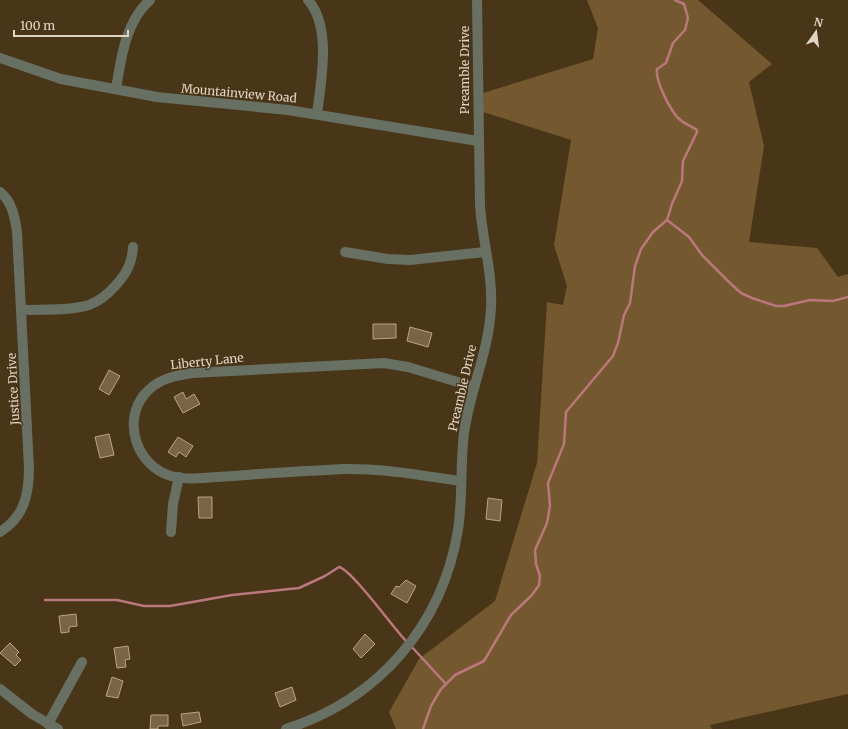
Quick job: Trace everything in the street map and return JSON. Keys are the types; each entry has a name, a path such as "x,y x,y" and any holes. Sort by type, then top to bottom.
{"street":[{"path":"116,89 128,34 142,9 150,0"},
{"path":"308,0 315,10 321,26 322,67 317,114"},
{"name":"Preamble Drive","path":"286,729 328,711 362,691 393,665 418,633 438,596 453,556 459,522 464,434 474,387 486,344 490,320 491,293 480,211 477,0"},
{"name":"Mountainview Road","path":"0,58 61,79 116,89 180,100 250,105 317,114 478,141"},
{"name":"Justice Drive","path":"0,192 8,202 16,221 29,444 28,492 21,512 15,520 0,532"},
{"path":"22,310 80,307 97,301 111,290 128,270 131,262 133,246"},
{"path":"345,252 388,259 410,260 485,252"},
{"name":"Liberty Lane","path":"461,481 357,469 179,477 161,472 145,458 139,449 134,427 138,405 151,388 170,376 192,373 384,364 408,367 474,387"},
{"path":"171,532 173,504 179,477"},
{"path":"48,724 82,662"},
{"path":"0,689 21,707 58,729"}],"shaded area":[{"path":"587,0 698,0 772,64 749,82 764,146 749,242 817,248 838,277 848,274 848,694 710,725 712,729 396,729 389,712 419,659 495,601 537,463 547,302 563,305 567,286 554,245 571,140 480,111 480,94 593,59 598,28"}],"building":[{"path":"373,324 396,324 396,338 373,339"},
{"path":"410,327 432,333 428,347 407,341"},
{"path":"109,370 120,376 109,395 99,389"},
{"path":"183,392 186,399 194,394 200,404 183,413 174,397"},
{"path":"109,434 114,455 100,458 95,437"},
{"path":"178,437 193,446 186,457 179,452 176,457 168,452"},
{"path":"198,497 212,497 212,518 199,518"},
{"path":"488,498 502,500 500,521 486,519"},
{"path":"406,580 416,586 407,603 391,594 396,586 399,587"},
{"path":"76,614 77,626 69,627 69,632 61,633 59,616"},
{"path":"365,634 375,644 361,658 353,649"},
{"path":"10,643 19,652 16,655 21,660 15,666 0,653"},
{"path":"128,646 130,659 125,660 126,667 117,668 114,648"},
{"path":"112,677 123,681 118,698 106,696"},
{"path":"292,687 296,700 280,707 275,693"},
{"path":"199,712 201,722 183,726 181,714"},
{"path":"151,715 168,715 168,726 158,726 158,729 150,729"}],"waterway":[{"path":"423,729 431,706 441,689 455,675 484,661 511,615 532,595 539,585 540,576 536,564 535,550 547,523 550,506 548,483 564,444 566,412 613,356 618,343 624,315 630,303 635,266 641,249 653,232 667,220 682,181 683,161 697,130 682,121 675,114 667,102 657,74 657,69 666,63 673,43 685,30 688,18 684,4 675,0"},
{"path":"667,220 689,237 702,255 731,284 741,293 752,298 776,306 784,306 810,300 833,301 848,297"},
{"path":"45,600 117,600 144,606 170,606 232,595 299,588 325,576 339,567 353,578 363,589 407,642"},
{"path":"411,646 446,684"}]}
